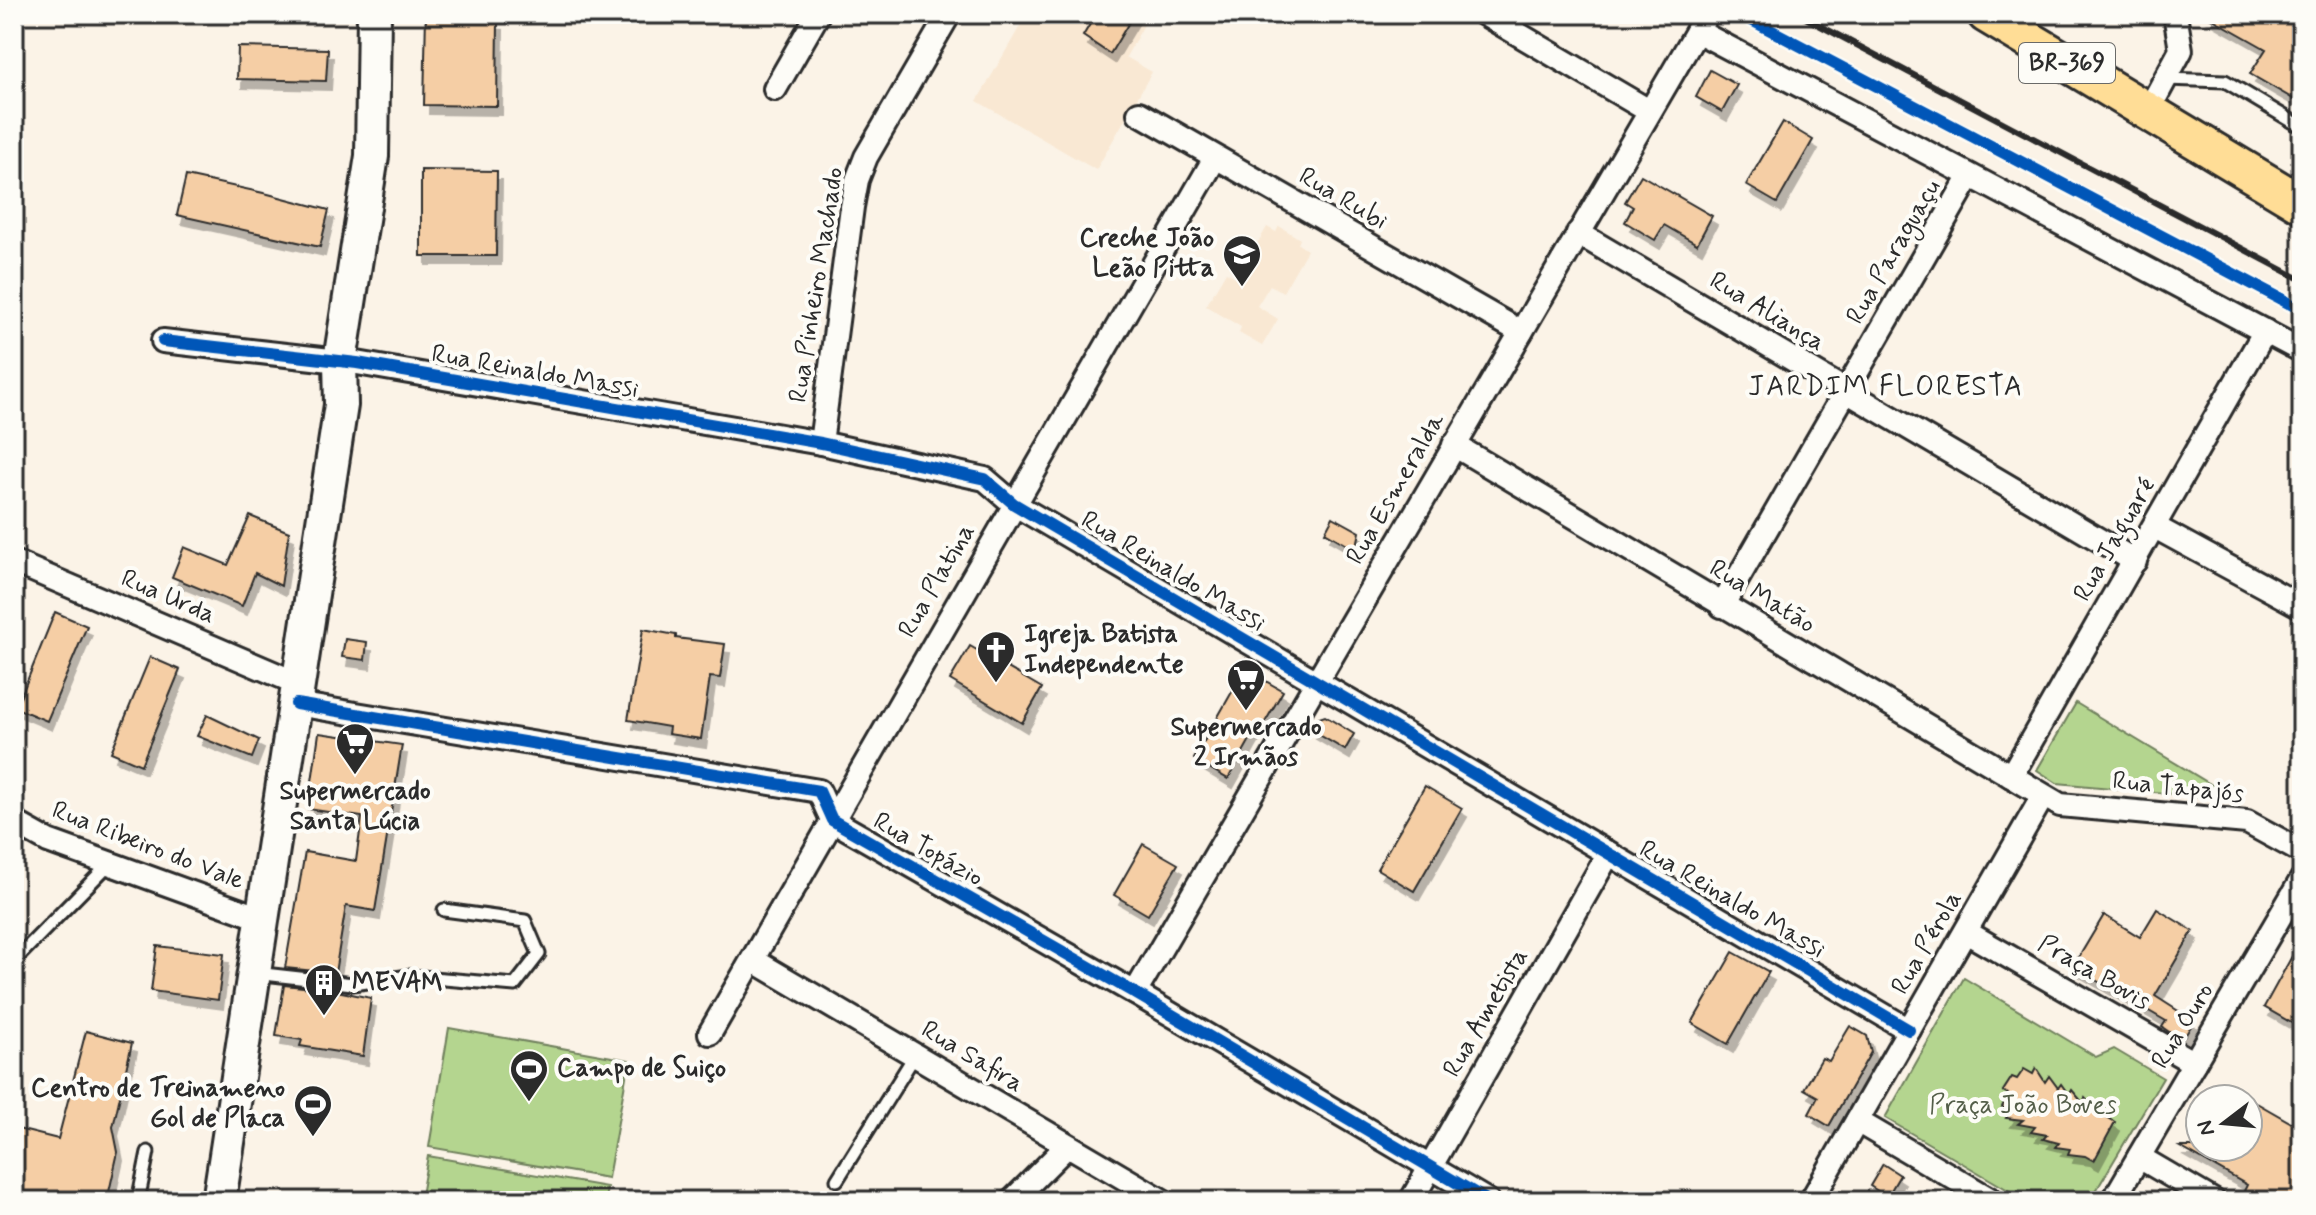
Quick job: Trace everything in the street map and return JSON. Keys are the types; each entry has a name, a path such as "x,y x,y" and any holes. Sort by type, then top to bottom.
{"main road":[{"name":"BR-369","path":"1986,14 2302,204"},
{"path":"219,1201 341,405 388,161 382,27"}],"street":[{"name":"Rua Pinheiro Machado","path":"821,443 857,180 866,157 949,14"},
{"path":"1484,14 1649,111"},
{"path":"2148,111 2181,50 2175,14"},
{"path":"775,89 815,15"},
{"path":"1702,22 1970,176 2302,351"},
{"name":"Rua Esmeralda","path":"1135,993 1702,22"},
{"name":"Rua Rubi","path":"1139,113 1521,332"},
{"name":"Rua Platina","path":"710,1033 1215,158"},
{"name":"Rua Paraguaçu","path":"1722,606 1970,176"},
{"name":"Rua Aliança","path":"1578,233 2135,561"},
{"name":"Rua Jaguaré","path":"2011,776 2265,331"},
{"name":"Rua Reinaldo Massi","path":"163,341 348,362 821,443 985,479 1014,504 1909,1030"},
{"name":"Rua Matão","path":"1454,445 2043,796"},
{"path":"2155,527 2302,607"},
{"name":"Rua Urda","path":"14,562 297,694"},
{"name":"Rua Topázio","path":"297,694 846,796"},
{"name":"Rua Topázio","path":"819,791 832,820 1135,993 1488,1201"},
{"name":"Rua Tapajós","path":"2043,796 2060,805 2247,822 2302,852"},
{"name":"Rua Pérola","path":"1811,1201 2043,796"},
{"name":"Rua Ribeiro do Vale","path":"14,822 48,841 263,919"},
{"name":"Rua Ametista","path":"1411,1201 1609,853"},
{"name":"Rua Ouro","path":"2113,1201 2302,879"},
{"name":"Praça Bovis","path":"1966,932 2194,1063"},
{"name":"Rua Safira","path":"753,960 1163,1201"},
{"path":"1857,1121 1993,1201"},
{"path":"1012,1201 1067,1146"},
{"path":"2139,1157 2214,1201"}],"lane":[{"path":"2165,79 2225,81 2302,127"},
{"path":"14,961 109,864"},
{"path":"254,973 353,984 409,976 515,985 539,954 525,921 444,910"},
{"path":"837,1180 915,1055"},
{"path":"138,1201 148,1152"}],"shaded area":[{"path":"1027,14 1150,14 1126,57 1152,72 1096,170 977,101"},
{"name":"Creche João Leão Pitta","path":"1279,226 1300,239 1298,244 1307,250 1283,292 1270,285 1257,306 1278,319 1262,346 1239,333 1241,327 1206,306 1226,272 1237,278 1267,227 1276,232"}],"green space":[{"path":"2076,703 2220,790 2218,798 2057,783 2037,770"},
{"name":"Praça João Boves","path":"1964,978 2096,1057 2114,1049 2163,1078 2090,1201 2027,1201 1885,1118"},
{"name":"Campo de Suiço","path":"449,1028 629,1060 608,1178 429,1147"},
{"path":"428,1156 607,1187 605,1201 420,1201"}],"building":[{"path":"426,14 484,14 485,20 498,21 497,106 424,105"},
{"path":"1096,14 1134,14 1110,54 1083,36"},
{"path":"2204,14 2302,14 2302,104 2250,74 2266,49"},
{"path":"238,47 328,49 326,81 237,79"},
{"path":"1710,70 1737,85 1722,112 1696,97"},
{"path":"1783,122 1813,140 1777,203 1746,185"},
{"path":"421,170 497,171 496,256 421,256"},
{"path":"1641,175 1712,216 1697,244 1664,225 1655,240 1625,222 1633,207 1625,202"},
{"path":"186,176 329,210 320,247 177,215"},
{"path":"250,516 289,532 281,586 255,573 242,606 172,577 184,547 228,565"},
{"path":"1333,517 1360,532 1356,550 1325,532"},
{"path":"55,612 87,626 47,721 16,708"},
{"path":"643,629 676,635 676,638 725,644 720,678 710,677 701,739 668,734 669,727 628,720"},
{"path":"345,639 367,642 365,660 342,657"},
{"name":"Igreja Batista Independente","path":"970,646 1042,688 1022,723 950,680"},
{"path":"150,657 180,670 141,765 111,752"},
{"name":"Supermercado 2 Irmãos","path":"1245,669 1283,691 1260,731 1256,729 1228,779 1194,759"},
{"path":"207,715 259,740 252,758 197,736"},
{"path":"1325,716 1354,734 1345,750 1311,730 1319,718"},
{"path":"319,733 402,745 375,911 346,906 335,973 285,968 305,852 356,861 362,817 308,809"},
{"path":"1425,786 1462,808 1414,891 1377,869"},
{"path":"1143,844 1178,864 1148,915 1114,895"},
{"path":"2157,909 2193,931 2155,996 2194,1021 2185,1036 2178,1038 2162,1027 2166,1021 2073,967 2104,915 2140,937"},
{"path":"2302,938 2302,1029 2264,1007"},
{"path":"157,946 224,954 218,1000 151,991"},
{"path":"1733,952 1769,972 1728,1044 1692,1023"},
{"name":"MEVAM","path":"284,985 371,998 363,1056 300,1046 302,1040 276,1036"},
{"path":"1850,1026 1867,1036 1871,1052 1829,1126 1809,1114 1818,1097 1804,1089 1822,1058 1829,1061"},
{"path":"86,1031 132,1043 113,1127 118,1152 107,1201 14,1201 14,1128 58,1139"},
{"path":"2036,1068 2045,1082 2049,1076 2058,1088 2061,1084 2069,1095 2072,1090 2083,1103 2085,1098 2096,1110 2097,1106 2115,1122 2094,1161 2085,1156 2068,1154 2070,1149 2056,1147 2059,1143 2043,1139 2047,1135 2031,1132 2035,1127 2018,1124 2023,1120 2006,1118 2010,1112 2002,1107 2008,1094 2003,1091 2012,1077 2017,1079 2024,1069 2033,1074"},
{"path":"2264,1107 2302,1129 2302,1201 2261,1201 2244,1191 2247,1185 2208,1163 2264,1163"},
{"path":"1883,1164 1900,1175 1887,1197 1870,1186"}],"railway":[{"path":"1798,14 2302,280"}],"cycle path":[{"path":"1740,14 2302,310"},
{"path":"163,341 357,363 821,443 985,479 1014,504 1909,1030"},
{"path":"296,704 819,791 832,820 1135,993 1488,1201"}],"place":[{"name":"Creche João Leão Pitta","path":"1242,288"},
{"name":"Igreja Batista Independente","path":"996,684"},
{"name":"Supermercado 2 Irmãos","path":"1246,712"},
{"name":"Supermercado Santa Lúcia","path":"355,776"},
{"name":"MEVAM","path":"324,1017"},
{"name":"Campo de Suiço","path":"529,1103"},
{"name":"Centro de Treinameno Gol de Placa","path":"313,1138"}],"district":[{"name":"JARDIM FLORESTA","path":"1886,387"}]}
